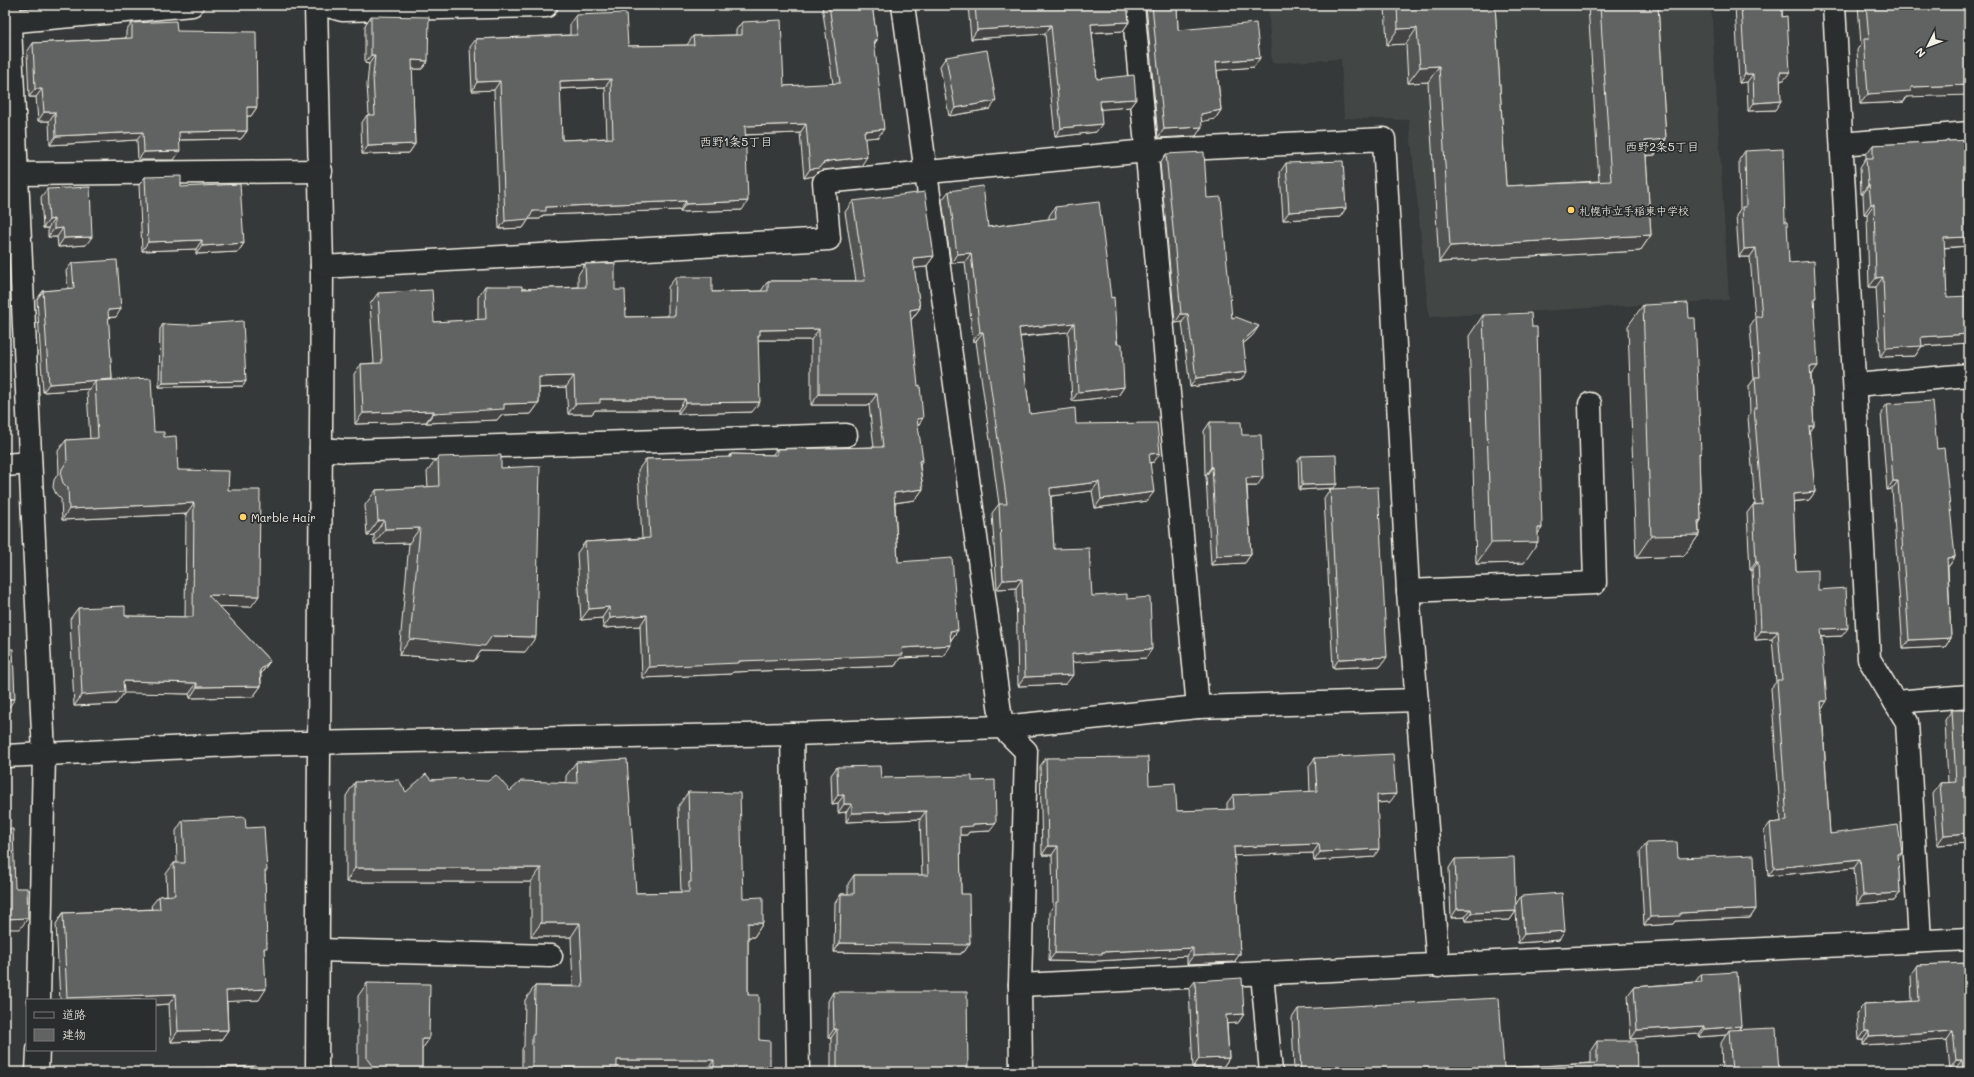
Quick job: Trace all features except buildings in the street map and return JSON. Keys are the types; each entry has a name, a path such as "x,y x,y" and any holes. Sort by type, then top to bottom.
{"street":[{"path":"39,999 44,754 8,16 192,5"},
{"path":"316,5 322,266 317,1072"},
{"path":"324,5 342,10 546,6"},
{"path":"903,5 1002,727 1026,751 1020,985 1021,1072"},
{"path":"1133,5 1198,707"},
{"path":"1834,5 1869,659 1907,722 1920,941"},
{"path":"1842,144 1969,133"},
{"path":"322,266 830,239 824,182 1147,151 1384,139 1408,591 1438,966"},
{"path":"16,174 321,171"},
{"path":"1854,385 1969,375"},
{"path":"1408,591 1595,583 1590,404"},
{"path":"321,449 347,451 846,434"},
{"path":"5,465 30,463"},
{"path":"1896,702 1969,696"},
{"path":"5,756 251,744 319,744 792,734 1002,727 1198,707 1417,700"},
{"path":"792,734 798,1072"},
{"path":"1020,985 1438,966 1969,939"},
{"path":"318,950 551,956"},
{"path":"1262,974 1271,1072"},
{"path":"37,1072 38,1051"}],"shaded area":[{"name":"札幌市立手稲東中学校","path":"1268,5 1711,5 1729,300 1429,317 1409,120 1344,118 1341,59 1272,63"}],"place":[{"name":"札幌市立手稲東中学校","path":"1571,210"},
{"name":"Marble Hair","path":"243,517"}],"district":[{"name":"西野1条5丁目","path":"736,141"},
{"name":"西野2条5丁目","path":"1662,146"}]}
